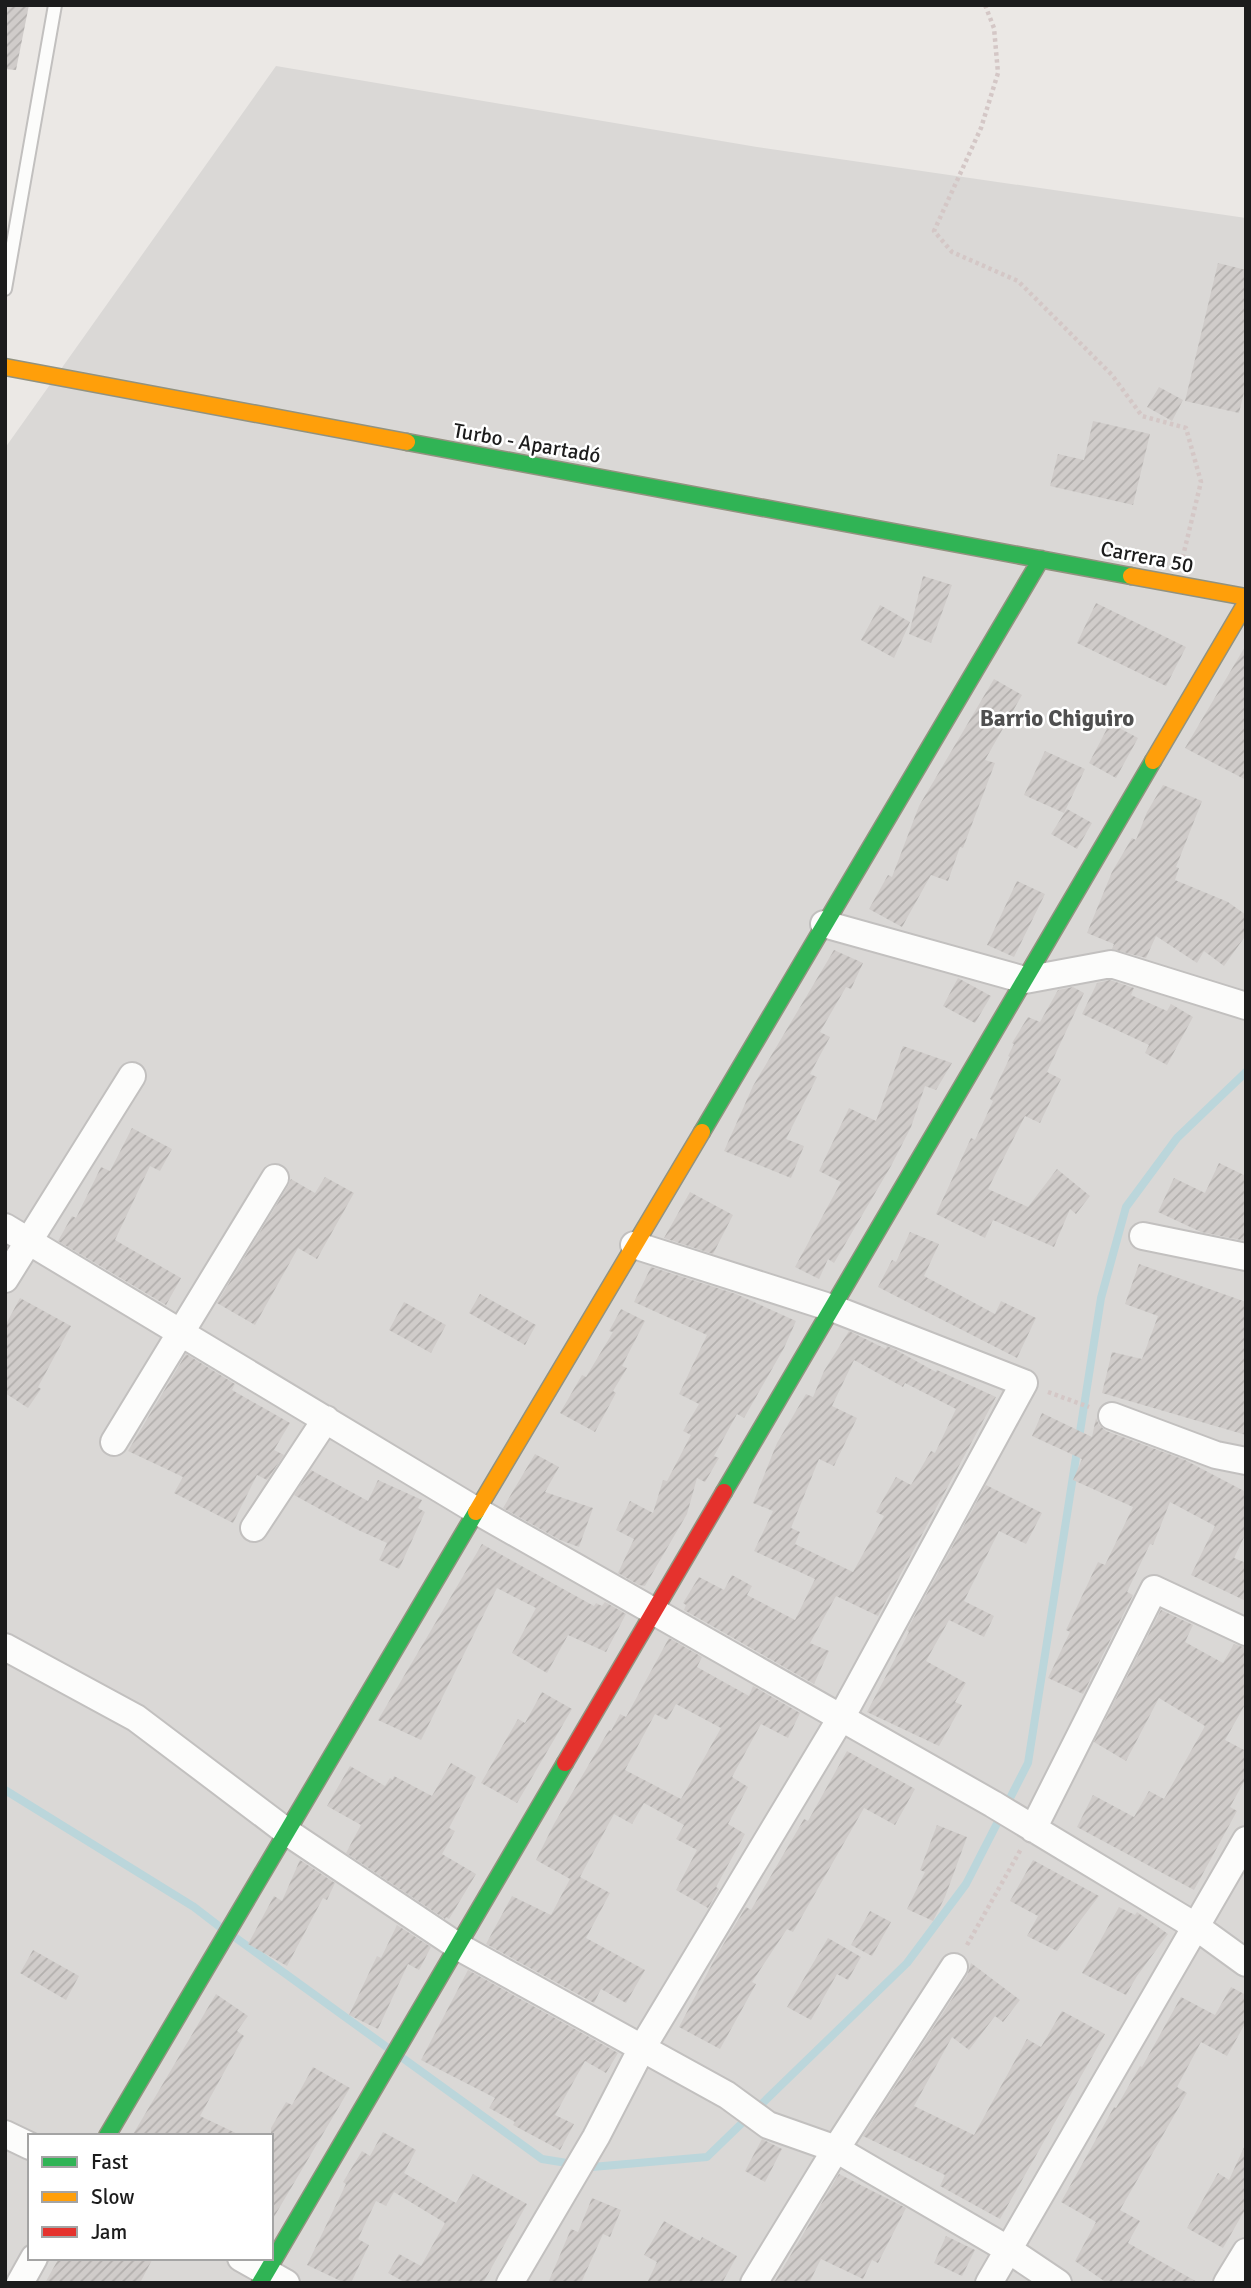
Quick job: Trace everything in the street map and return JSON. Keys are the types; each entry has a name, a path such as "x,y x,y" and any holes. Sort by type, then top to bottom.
{"street":[{"name":"Turbo - Apartadó","path":"5,368 1041,559"},
{"name":"Carrera 50","path":"1041,559 1246,597"},
{"path":"108,2134 1041,559"},
{"path":"244,2260 271,2279 385,2070 459,1947 652,1611 1246,603"},
{"path":"824,924 1025,980 1111,964 1246,1006"},
{"path":"5,1279 132,1076"},
{"path":"114,1442 275,1178"},
{"path":"5,1227 477,1511 993,1804 1195,1926 1246,1963"},
{"path":"1143,1236 1246,1257"},
{"path":"510,2283 596,2137 642,2048 841,1718 1024,1383 832,1308 634,1245"},
{"path":"1112,1416 1216,1455 1246,1461"},
{"path":"254,1528 326,1419"},
{"path":"1033,1829 1154,1589 1246,1632"},
{"path":"5,1647 136,1718 287,1832 459,1947 727,2095 768,2125 836,2149 1009,2250 1058,2283"},
{"path":"989,2283 1246,1840"},
{"path":"754,2283 836,2149 954,1967"},
{"path":"5,2134 28,2145"},
{"path":"1227,2283 1246,2252"},
{"path":"20,2283 33,2260"}],"lane":[{"path":"5,289 54,5"}],"path":[{"path":"985,5 994,28 998,74 981,128 934,231 951,252 1017,281 1112,375 1142,416 1186,428 1201,482 1176,584"},
{"path":"1024,1383 1112,1416"},
{"path":"954,1967 1033,1829"}],"shaded area":[{"path":"276,66 757,147 1246,218 1246,2283 5,2283 5,448"}],"building":[{"path":"5,5 29,5 16,70 5,69"},
{"path":"1218,263 1246,270 1246,384 1239,413 1185,401"},
{"path":"1159,387 1183,400 1172,421 1147,407"},
{"path":"1093,421 1150,434 1133,505 1050,486 1058,454 1084,460"},
{"path":"923,576 952,585 931,643 909,634"},
{"path":"1096,603 1186,647 1166,686 1077,643"},
{"path":"880,605 910,622 894,658 861,640"},
{"path":"1246,645 1246,780 1185,748"},
{"path":"994,679 1022,695 985,760 995,763 948,881 931,875 902,927 869,909 888,875 892,877 919,806"},
{"path":"1110,723 1138,738 1116,778 1089,763"},
{"path":"1045,751 1085,769 1064,813 1024,795"},
{"path":"1163,785 1202,801 1176,867 1179,868 1175,880 1228,902 1246,915 1246,935 1224,966 1204,951 1197,963 1156,936 1146,958 1112,949 1114,944 1087,933 1112,872 1132,838 1136,840 1147,812"},
{"path":"1067,809 1092,823 1077,849 1051,834"},
{"path":"1017,881 1045,894 1014,957 987,945"},
{"path":"834,950 863,963 851,989 846,987 820,1032 830,1037 810,1074 817,1077 786,1139 804,1146 791,1178 724,1151 753,1086"},
{"path":"958,978 991,996 975,1023 943,1006"},
{"path":"1110,980 1134,988 1131,995 1167,1011 1171,1004 1193,1017 1167,1065 1145,1053 1149,1045 1082,1014 1097,983"},
{"path":"1073,987 1084,993 1047,1072 1061,1079 1040,1123 1025,1116 988,1189 1028,1207 1057,1169 1090,1196 1076,1214 1070,1209 1054,1247 993,1220 985,1238 936,1214 971,1138 975,1140 993,1101 990,1099 1010,1057 1008,1056 1014,1044 1012,1043 1028,1017 1040,1022 1058,990"},
{"path":"903,1046 952,1063 936,1090 925,1086 911,1127 891,1166 834,1263 828,1259 819,1279 795,1267 841,1182 819,1171 849,1108 876,1121"},
{"path":"132,1128 172,1149 160,1171 150,1166 115,1240 181,1278 166,1305 58,1241 72,1216 76,1218 101,1167 110,1171"},
{"path":"1219,1163 1246,1176 1246,1241 1201,1232 1158,1212 1174,1178 1205,1193"},
{"path":"325,1177 354,1193 317,1259 298,1248 255,1325 217,1303 291,1179 315,1193"},
{"path":"690,1192 733,1215 713,1254 664,1238"},
{"path":"910,1232 939,1244 924,1276 995,1314 1001,1301 1036,1318 1017,1358 878,1287 892,1260 896,1262"},
{"path":"1139,1264 1246,1302 1246,1435 1102,1393 1112,1352 1142,1359 1158,1316 1125,1304"},
{"path":"651,1267 736,1294 796,1321 784,1348 744,1418 737,1414 714,1456 719,1458 705,1482 697,1478 687,1514 645,1586 618,1573 634,1539 616,1530 630,1501 653,1513 663,1480 667,1481 691,1435 683,1431 699,1404 679,1394 707,1335 634,1302"},
{"path":"480,1294 536,1325 525,1345 469,1313"},
{"path":"20,1298 71,1326 38,1387 41,1389 28,1408 5,1393 5,1326"},
{"path":"404,1302 446,1325 431,1353 389,1330"},
{"path":"621,1309 645,1321 622,1366 627,1368 613,1391 616,1393 595,1432 560,1413 582,1375 586,1377 613,1332 609,1331"},
{"path":"849,1331 996,1397 878,1616 836,1596 810,1643 829,1651 814,1684 684,1610 686,1605 683,1603 699,1577 724,1590 732,1575 752,1586 747,1595 795,1620 815,1579 754,1551 773,1511 753,1503 777,1443 806,1394 813,1397 824,1371","holes":["854,1360 903,1387 905,1383 956,1409 935,1453 931,1451 911,1485 896,1477 876,1512 884,1516 853,1572 795,1544 800,1532 791,1528 819,1459 834,1466 857,1418 832,1406"]},
{"path":"186,1354 235,1384 232,1390 290,1423 274,1450 284,1455 267,1480 257,1475 233,1523 174,1493 183,1477 128,1451"},
{"path":"1042,1413 1092,1437 1096,1418 1106,1431 1185,1460 1246,1492 1246,1533 1234,1558 1246,1563 1246,1601 1191,1575 1215,1526 1170,1502 1153,1545 1150,1544 1127,1592 1133,1595 1083,1694 1048,1678 1070,1632 1066,1630 1098,1562 1105,1565 1133,1507 1073,1480 1082,1459 1032,1436"},
{"path":"535,1454 559,1467 545,1492 593,1508 579,1547 560,1540 503,1508"},
{"path":"311,1470 368,1501 378,1480 422,1500 418,1508 425,1512 399,1569 379,1560 387,1543 294,1495"},
{"path":"986,1485 1042,1513 1026,1544 999,1531 964,1601 994,1616 984,1637 949,1620 926,1661 966,1683 955,1702 962,1705 939,1746 867,1712 909,1632 907,1630"},
{"path":"482,1544 594,1606 596,1603 602,1606 605,1602 626,1614 606,1652 568,1635 547,1673 512,1653 536,1608 497,1588 421,1740 378,1720"},
{"path":"1161,1610 1193,1625 1185,1642 1223,1663 1234,1644 1246,1648 1246,1703 1225,1740 1246,1751 1246,1778 1230,1807 1237,1811 1194,1890 1077,1827 1093,1795 1134,1817 1149,1791 1164,1799 1205,1726 1159,1698 1126,1761 1094,1742"},
{"path":"669,1638 702,1657 697,1667 749,1696 753,1686 800,1713 788,1738 761,1724 732,1777 748,1787 728,1824 745,1834 716,1887 719,1889 708,1908 676,1890 697,1850 676,1839 684,1825 644,1803 632,1824 614,1814 580,1877 610,1893 586,1938 645,1970 626,2003 601,1989 594,2003 486,1944 512,1896 551,1915 570,1879 536,1860 609,1730 611,1731 620,1714 626,1717","holes":["676,1704 721,1728 681,1799 625,1770 655,1714 667,1720"]},
{"path":"542,1692 572,1709 517,1803 481,1783 518,1719 525,1723"},
{"path":"847,1751 915,1789 895,1825 864,1808 793,1932 787,1929 752,1982 756,1984 720,2049 679,2027 746,1907 751,1910 804,1819 808,1821"},
{"path":"451,1763 476,1777 449,1828 455,1831 442,1854 476,1874 449,1919 445,1919 346,1853 361,1825 327,1806 350,1766 385,1786 394,1776 432,1796"},
{"path":"937,1825 967,1837 945,1897 933,1921 907,1909 925,1872 920,1870"},
{"path":"300,1860 335,1883 327,1900 323,1898 287,1966 248,1944 274,1896 282,1901"},
{"path":"1033,1860 1099,1896 1057,1951 1027,1936 1038,1916 1010,1901"},
{"path":"1119,1907 1135,1915 1137,1912 1168,1934 1126,1995 1082,1973"},
{"path":"870,1911 891,1922 872,1956 851,1945"},
{"path":"397,1925 431,1947 419,1970 408,1964 378,2029 349,2015 377,1956 381,1958"},
{"path":"828,1938 861,1957 848,1980 837,1974 811,2020 787,2007"},
{"path":"33,1950 79,1976 66,2000 20,1973"},
{"path":"971,1963 1020,2000 1003,2022 995,2016 969,2050 952,2037 914,2106 974,2135 1027,2039 1041,2047 1062,2011 1105,2034 1000,2219 940,2186 945,2175 863,2136 967,1976"},
{"path":"468,1970 618,2053 606,2073 585,2061 555,2115 574,2124 560,2150 513,2125 515,2122 489,2108 495,2098 421,2060"},
{"path":"1231,1987 1246,1995 1246,2022 1227,2056 1201,2042 1177,2087 1187,2093 1120,2210 1140,2221 1128,2243 1199,2283 1107,2283 1075,2261 1096,2222 1061,2202 1114,2107 1116,2108 1140,2066 1142,2067 1181,1997 1215,2015"},
{"path":"216,1994 248,2016 237,2031 244,2036 200,2116 238,2134 133,2134"},
{"path":"313,2067 350,2088 273,2219 271,2128 286,2102 292,2105"},
{"path":"383,2132 416,2150 404,2173 456,2203 473,2174 527,2204 483,2283 406,2283 388,2273 399,2254 421,2266 445,2223 394,2192 386,2206 376,2201 358,2239 369,2245 351,2283 345,2283 307,2265 346,2184 343,2182 362,2151 370,2156"},
{"path":"762,2139 782,2149 765,2182 745,2171"},
{"path":"1246,2143 1246,2208 1223,2248 1187,2228 1218,2173 1229,2180"},
{"path":"839,2174 906,2208 878,2263 872,2260 863,2279 821,2259 809,2283 774,2283"},
{"path":"592,2198 621,2210 610,2237 603,2234 581,2283 548,2283 571,2229 578,2232"},
{"path":"664,2221 700,2241 702,2237 737,2256 722,2283 647,2283 657,2262 644,2255"},
{"path":"946,2236 975,2250 962,2276 934,2263"},
{"path":"58,2260 152,2260 140,2283 45,2283"}],"waterway":[{"path":"404,2059 542,2159 592,2167 707,2157 907,1963 966,1884 1028,1763 1101,1298 1126,1207 1177,1138 1246,1072"},
{"path":"5,1790 194,1907 220,1927"},
{"path":"236,1938 388,2048"}],"traffic: fast":[{"path":"407,442 1131,576"},
{"path":"702,1132 1041,559"},
{"path":"724,1492 1153,761"},
{"path":"108,2134 476,1512"},
{"path":"260,2283 565,1763"}],"traffic: slow":[{"path":"5,367 407,442"},
{"path":"1131,576 1246,597"},
{"path":"1153,761 1246,603"},
{"path":"476,1512 702,1132"}],"traffic: jam":[{"path":"565,1763 724,1492"}],"district":[{"name":"Barrio Chiguiro","path":"1057,718"}]}
